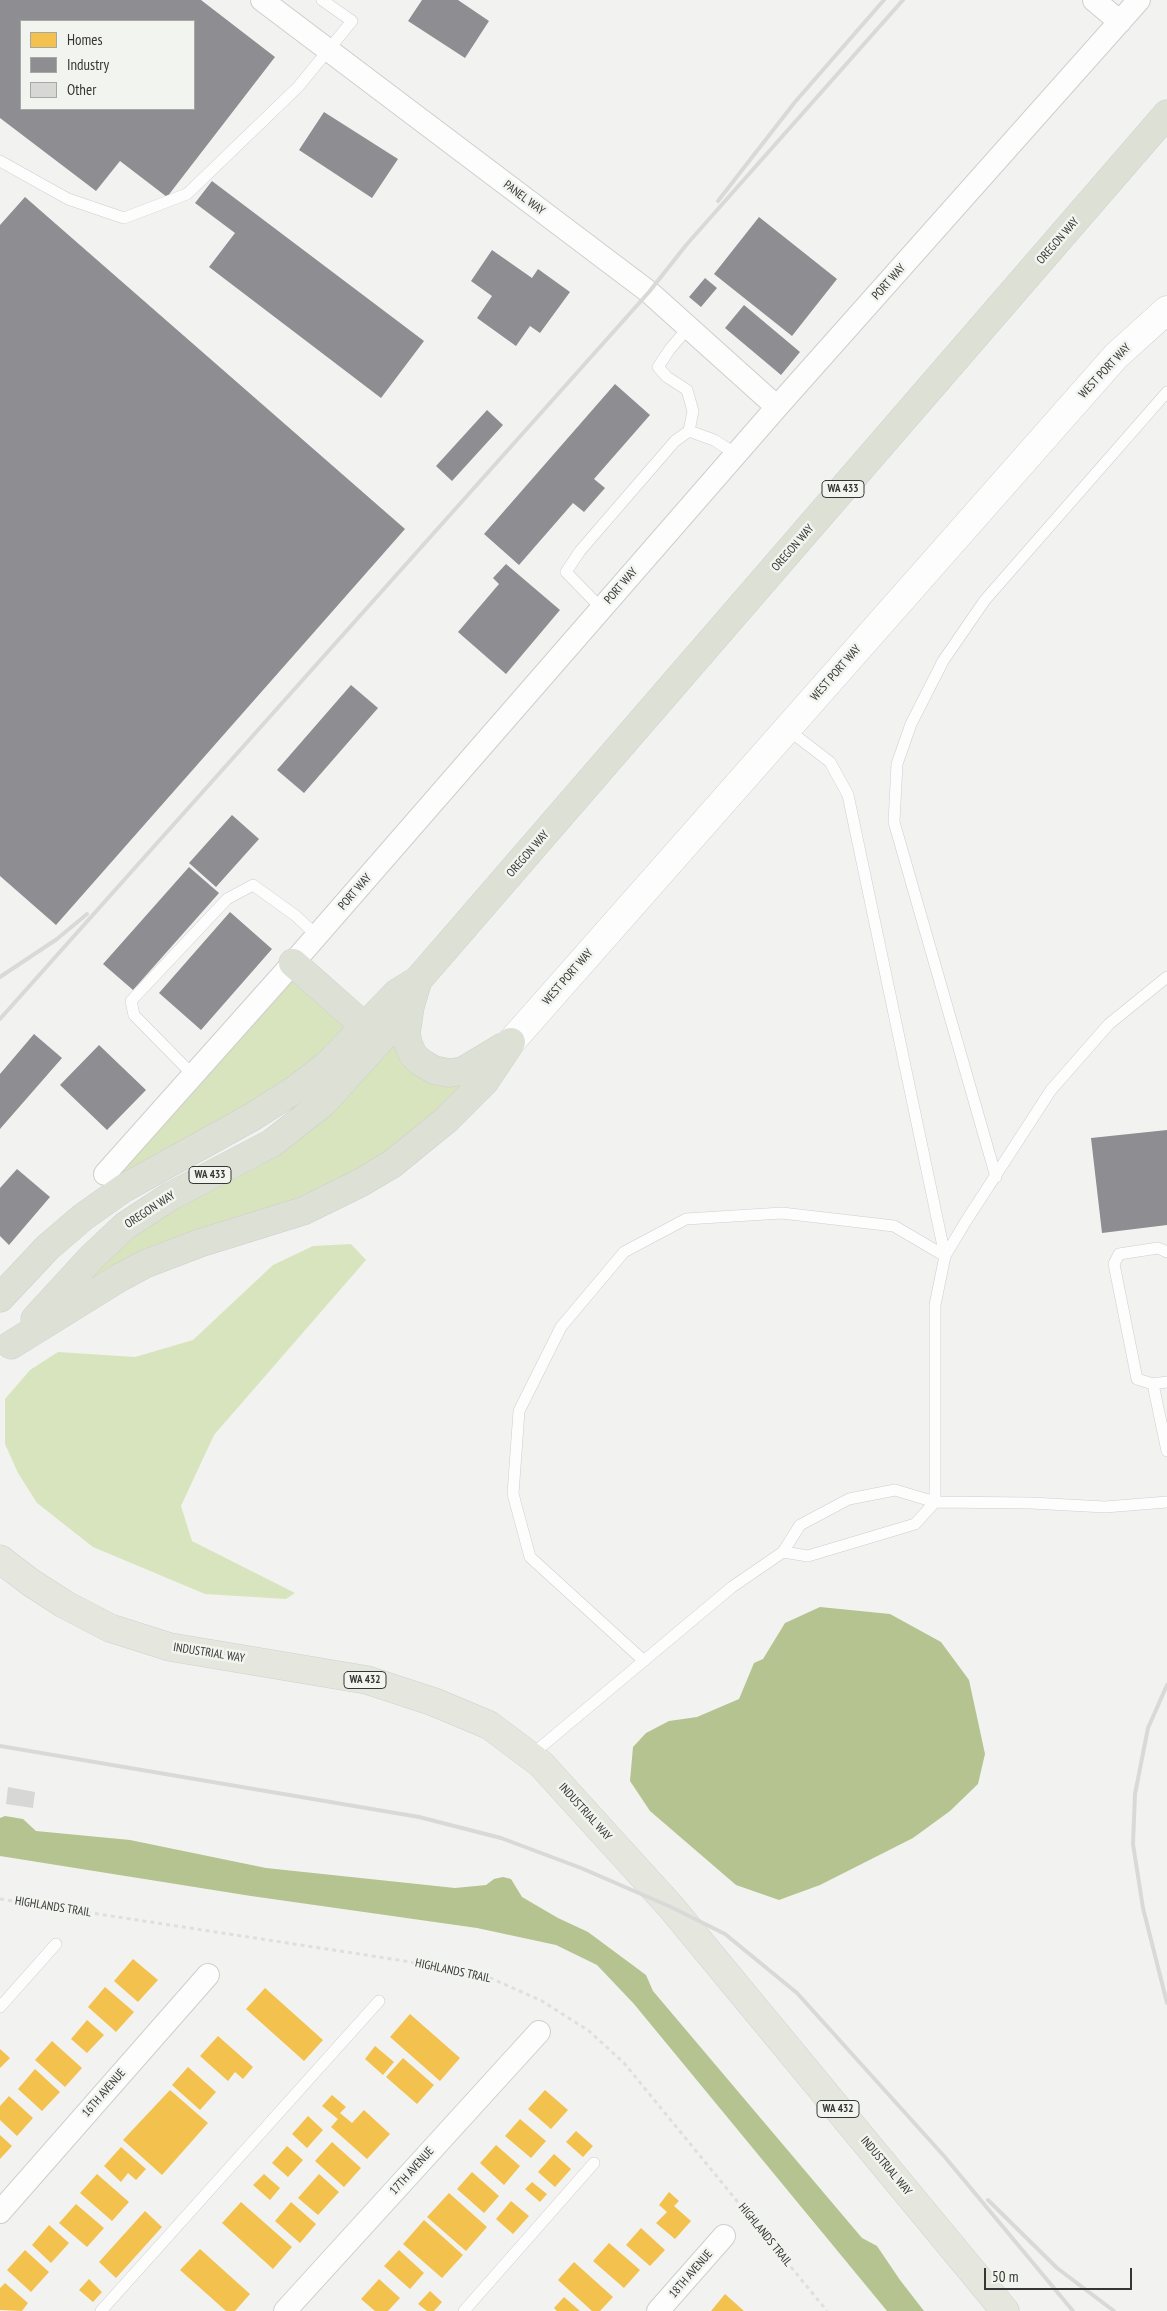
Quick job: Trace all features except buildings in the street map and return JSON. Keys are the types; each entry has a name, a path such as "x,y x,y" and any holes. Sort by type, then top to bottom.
{"highway":[{"name":"OREGON WAY","path":"0,1298 48,1247 83,1216 124,1188 296,1089 326,1065 397,993 418,980 1167,114"},
{"path":"293,963 364,1026"},
{"name":"OREGON WAY","path":"6,1351 91,1258 125,1226 171,1196 272,1143 323,1103 410,1007 418,980"},
{"path":"410,1007 406,1034 408,1043 413,1055 434,1070 449,1073 463,1071 511,1042"},
{"path":"6,1351 119,1278 145,1264 200,1243 303,1211 360,1183 392,1164 446,1120 485,1081 511,1042"}],"main road":[{"name":"INDUSTRIAL WAY","path":"0,1559 30,1582 64,1604 110,1628 170,1647 367,1680 434,1702 489,1725 542,1764 671,1907 1005,2311"}],"street":[{"name":"PANEL WAY","path":"262,0 648,292 777,407"},
{"path":"1094,0 1120,22"},
{"name":"PORT WAY","path":"105,1174 293,963 777,407 1139,0"},
{"name":"WEST PORT WAY","path":"511,1042 1116,356 1167,310"},
{"name":"16TH AVENUE","path":"0,2212 208,1975"},
{"name":"17TH AVENUE","path":"285,2311 539,2032"},
{"name":"18TH AVENUE","path":"658,2311 724,2236"}],"lane":[{"path":"0,162 68,199 124,218 187,194 298,87 352,21 322,0"},
{"path":"602,609 566,572 580,551 669,449 689,431 693,411 687,390 667,377 658,367 688,328"},
{"path":"996,1177 894,822 897,764 911,724 943,661 984,600 1167,392"},
{"path":"689,431 714,440 736,454"},
{"path":"787,729 830,762 848,795 945,1256"},
{"path":"193,1075 134,1014 131,1001 227,899 253,885 296,916 316,936"},
{"path":"783,1552 808,1556 915,1524 935,1502 935,1305 945,1256 1051,1090 1109,1024 1167,977"},
{"path":"644,1661 530,1558 513,1494 518,1411 561,1327 624,1252 686,1219 782,1213 894,1226 945,1256"},
{"path":"1167,1252 1158,1248 1119,1254 1114,1264 1137,1380 1153,1384 1167,1382"},
{"path":"1153,1384 1167,1451"},
{"path":"530,1756 732,1587 783,1552 800,1525 849,1499 896,1490 935,1502 1030,1503 1105,1507 1167,1502"},
{"path":"0,2007 56,1944"},
{"path":"101,2311 380,2001"},
{"path":"464,2311 594,2163"}],"path":[{"name":"HIGHLANDS TRAIL","path":"0,1898 405,1961 488,1976 542,2001 589,2031 624,2063 828,2311"}],"shaded area":[{"path":"293,963 364,1026 327,1065 124,1188 105,1174"},
{"path":"390,1030 413,1055 478,1064 420,1143 200,1243 11,1345 91,1258 272,1143"},
{"path":"351,1244 366,1260 214,1435 181,1506 192,1541 295,1593 286,1599 205,1594 93,1547 37,1503 18,1473 5,1444 5,1399 30,1370 58,1352 135,1357 193,1340 273,1265 313,1246"},
{"path":"820,1607 890,1614 941,1642 969,1680 985,1754 978,1784 950,1811 913,1838 820,1885 779,1900 736,1885 650,1811 630,1781 633,1747 646,1733 669,1721 697,1717 739,1699 754,1663 763,1659 785,1623"},
{"path":"5,1816 23,1819 36,1831 130,1840 266,1868 455,1888 486,1885 494,1879 503,1877 511,1879 522,1897 558,1918 588,1932 646,1975 653,1991 862,2238 877,2246 924,2311 887,2311 634,2004 597,1965 556,1945 477,1928 251,1896 0,1856 0,1818"}],"railway":[{"path":"718,201 795,102 884,0"},
{"path":"0,1019 649,292 687,244 903,0"},
{"path":"0,977 57,939 87,914"},
{"path":"1167,1685 1148,1728 1135,1794 1133,1844 1143,1908 1167,2003"},
{"path":"0,1746 419,1817 501,1838 581,1868 671,1907 725,1934 797,1993 944,2156 1073,2311"},
{"path":"988,2200 1057,2268 1114,2311"}]}
